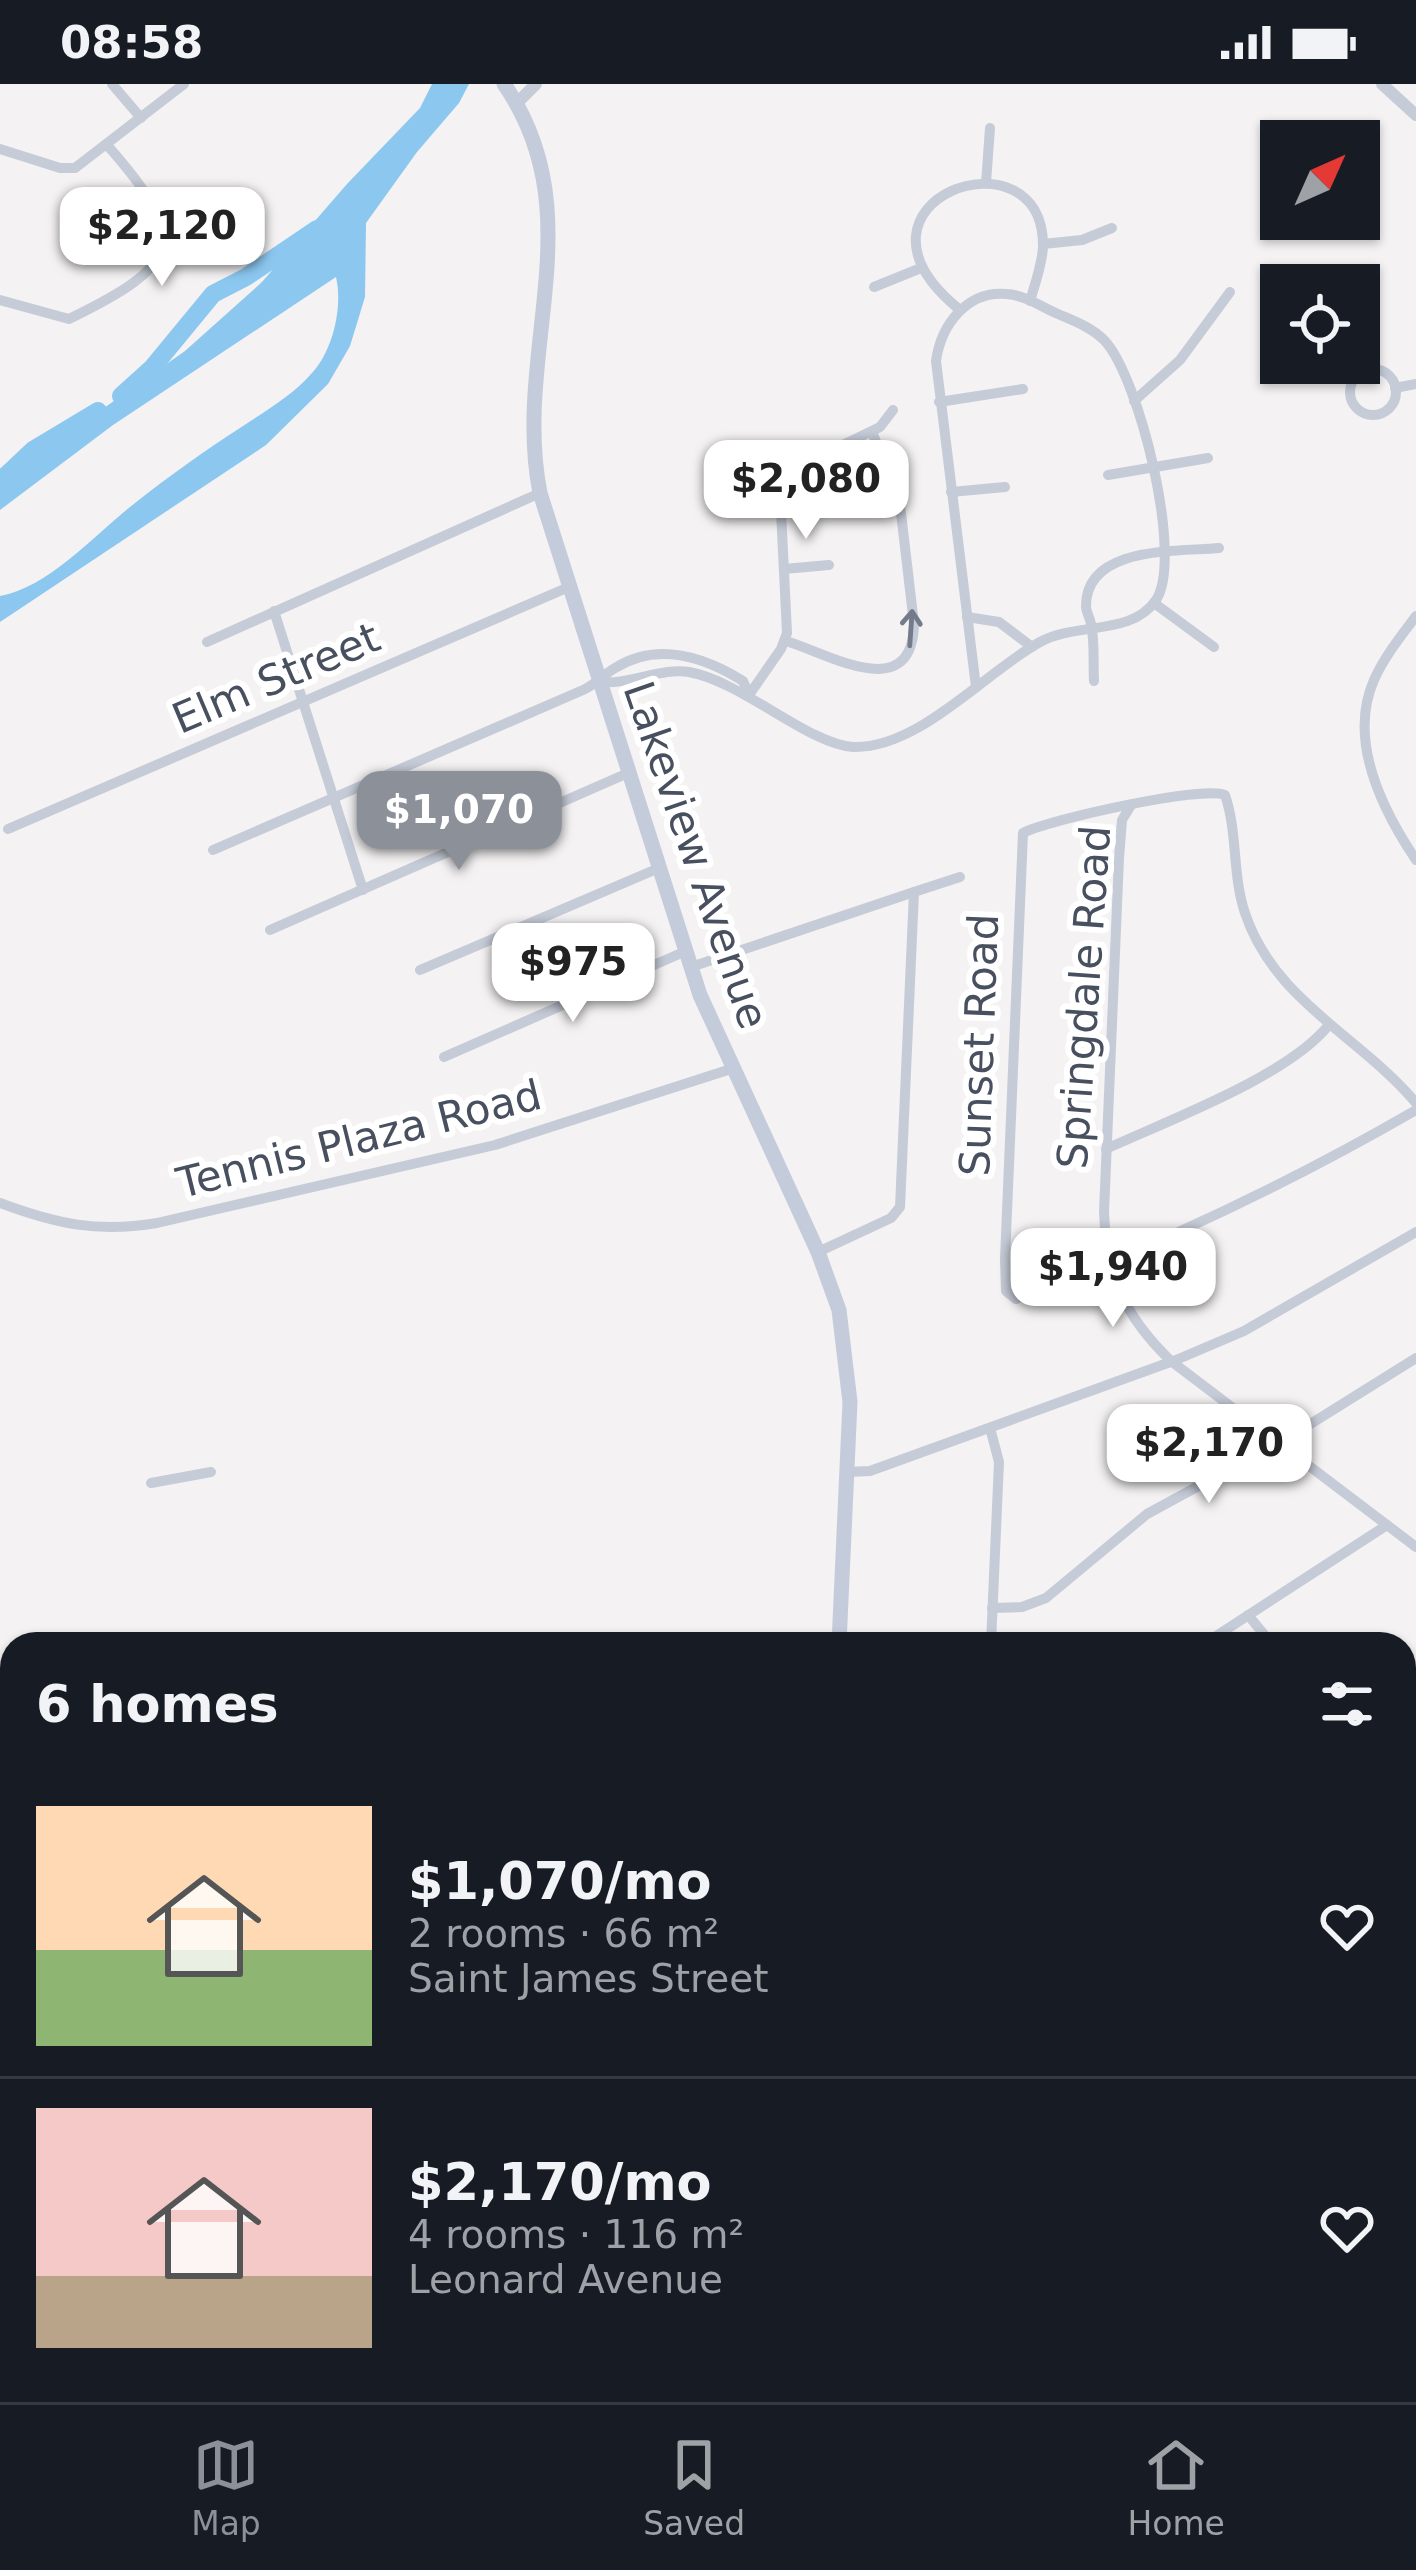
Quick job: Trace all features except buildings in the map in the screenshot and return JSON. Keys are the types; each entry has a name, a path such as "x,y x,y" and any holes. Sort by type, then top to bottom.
{"main road":[{"name":"Lakeview Avenue","path":"504,84 541,155 549,212 535,439 540,493 688,959 731,1069 835,1294 847,1352 840,1632"}],"street":[{"path":"112,84 141,118"},
{"path":"0,149 60,168 75,168 184,84"},
{"path":"517,103 536,84"},
{"path":"1382,84 1416,116"},
{"path":"1399,100 1406,84"},
{"path":"986,183 991,128"},
{"path":"0,300 69,319 119,291 154,264 163,247 160,214 107,145"},
{"path":"960,310 933,288 921,268 918,232 930,207 959,186 1004,187 1026,203 1036,218 1043,244 1030,301"},
{"path":"1043,244 1082,241 1112,228"},
{"path":"874,287 921,268"},
{"path":"1134,401 1180,360 1230,292"},
{"path":"600,682 624,684 686,671 749,695 827,741 850,747 876,745 899,736 976,687 1032,647 1057,635 1132,620 1154,603 1164,584 1165,554 1154,467 1117,357 1086,326 1009,294 988,295 960,310 937,352 939,402 976,687"},
{"path":"1366,370 1385,372 1395,388 1393,403 1377,414 1358,410 1350,394 1356,376 1366,370"},
{"path":"1395,388 1416,384"},
{"path":"939,402 1023,389"},
{"path":"749,695 786,641 781,501 785,485 814,459 872,432 893,410"},
{"path":"786,641 874,671 899,662 911,645 914,624 899,496 872,432"},
{"path":"1108,475 1208,458"},
{"path":"951,492 1005,487"},
{"path":"207,642 540,493"},
{"path":"1094,681 1092,627 1085,606 1106,567 1126,557 1219,548"},
{"path":"784,569 829,565"},
{"name":"Elm Street","path":"8,829 569,587"},
{"path":"1154,603 1214,646"},
{"path":"274,611 363,890"},
{"path":"1416,616 1372,684 1366,724 1377,791 1390,822 1416,860"},
{"path":"967,617 999,622 1032,647"},
{"path":"213,850 643,659 695,656 743,681 749,695"},
{"path":"270,930 628,773"},
{"path":"1110,1264 1244,1202 1416,1107 1394,1077 1328,1027 1293,992 1260,945 1245,913 1225,795 1215,790 1130,807"},
{"name":"Sunset Road","path":"1110,1264 1016,1299 1006,1291 1017,912 1024,832 1130,807"},
{"name":"Springdale Road","path":"1130,807 1122,820 1119,858 1106,1149 1105,1250 1110,1264 1140,1331 1171,1361 1416,1546"},
{"path":"421,970 659,868"},
{"path":"444,1057 688,959 960,877"},
{"path":"818,1252 891,1218 900,1208 914,892"},
{"path":"1106,1149 1260,1076 1314,1044 1328,1027"},
{"name":"Tennis Plaza Road","path":"0,1203 65,1224 103,1230 157,1223 495,1145 731,1069"},
{"path":"847,1472 870,1471 1171,1361 1244,1330 1416,1232"},
{"path":"992,1608 1022,1607 1046,1598 1147,1514 1279,1442 1416,1358"},
{"path":"989,1428 999,1462 991,1632"},
{"path":"151,1483 211,1472"},
{"path":"1222,1632 1387,1526"},
{"path":"1248,1615 1262,1632"}],"water":[{"path":"432,84 469,84 366,223 365,297 350,346 328,384 266,445 0,622 0,596 54,571 160,484 304,381 331,340 338,301 336,277 113,425 0,510 0,481 185,351 262,282 420,108"}],"waterway":[{"path":"121,396 152,368 213,294 317,229"},
{"path":"0,481 33,450 98,411"}]}
